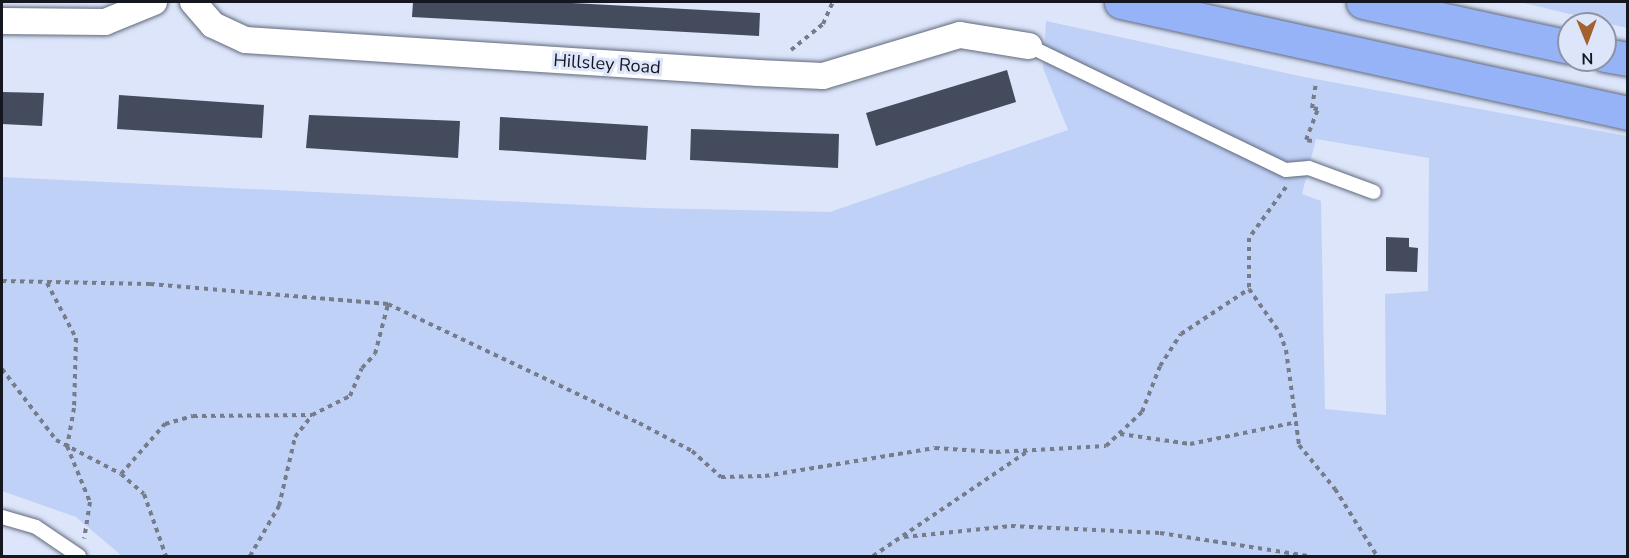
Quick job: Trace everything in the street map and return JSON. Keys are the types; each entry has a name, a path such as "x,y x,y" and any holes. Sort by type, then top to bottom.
{"highway":[{"path":"1121,2 1628,113"},
{"path":"1364,2 1557,44"}],"street":[{"path":"2,21 105,22 154,2"},
{"name":"Hillsley Road","path":"193,2 213,25 245,39 758,74 823,76 960,35 1029,46"}],"lane":[{"path":"1029,46 1286,170 1309,168 1374,192"},
{"path":"2,517 36,527 79,556"}],"path":[{"path":"758,74 823,24 833,2"},
{"path":"1312,141 1306,140 1309,123 1315,124 1316,84"},
{"path":"1286,170 1288,183 1250,238 1249,289 1280,333 1286,350 1292,423 1299,445 1335,489 1377,556"},
{"path":"2,282 150,284 388,304 639,423 692,451 721,477 765,476 935,448 1029,450 1106,446 1142,412 1160,366 1181,334 1249,289"},
{"path":"47,283 76,338 74,408 68,446 90,502 83,546 66,547"},
{"path":"250,556 279,506 295,437 312,415 350,396 362,368 375,354 388,304"},
{"path":"2,369 56,440 121,474 144,494 166,556"},
{"path":"121,474 165,424 193,416 312,415"},
{"path":"1119,434 1190,444 1292,423"},
{"path":"873,556 1029,450"},
{"path":"904,537 1022,526 1160,533 1308,556"}],"shaded area":[{"path":"1520,2 1627,2 1627,28 1617,26 1617,12 1561,12"},
{"path":"1046,21 1304,77 1627,136 1627,556 122,556 76,517 2,491 2,177 648,208 830,212 1068,130 1043,68","holes":["1316,139 1429,158 1428,291 1385,294 1386,415 1325,409 1321,201 1302,194"]}],"building":[{"path":"413,2 553,2 760,13 759,36 412,17"},
{"path":"1007,70 1016,102 876,146 866,113"},
{"path":"2,92 44,93 42,126 2,124"},
{"path":"119,95 264,105 262,138 117,129"},
{"path":"309,115 460,121 458,158 306,148"},
{"path":"500,117 648,126 646,160 499,150"},
{"path":"691,129 839,134 838,168 690,160"},
{"path":"1386,237 1409,238 1409,247 1418,248 1417,272 1386,271"}]}
